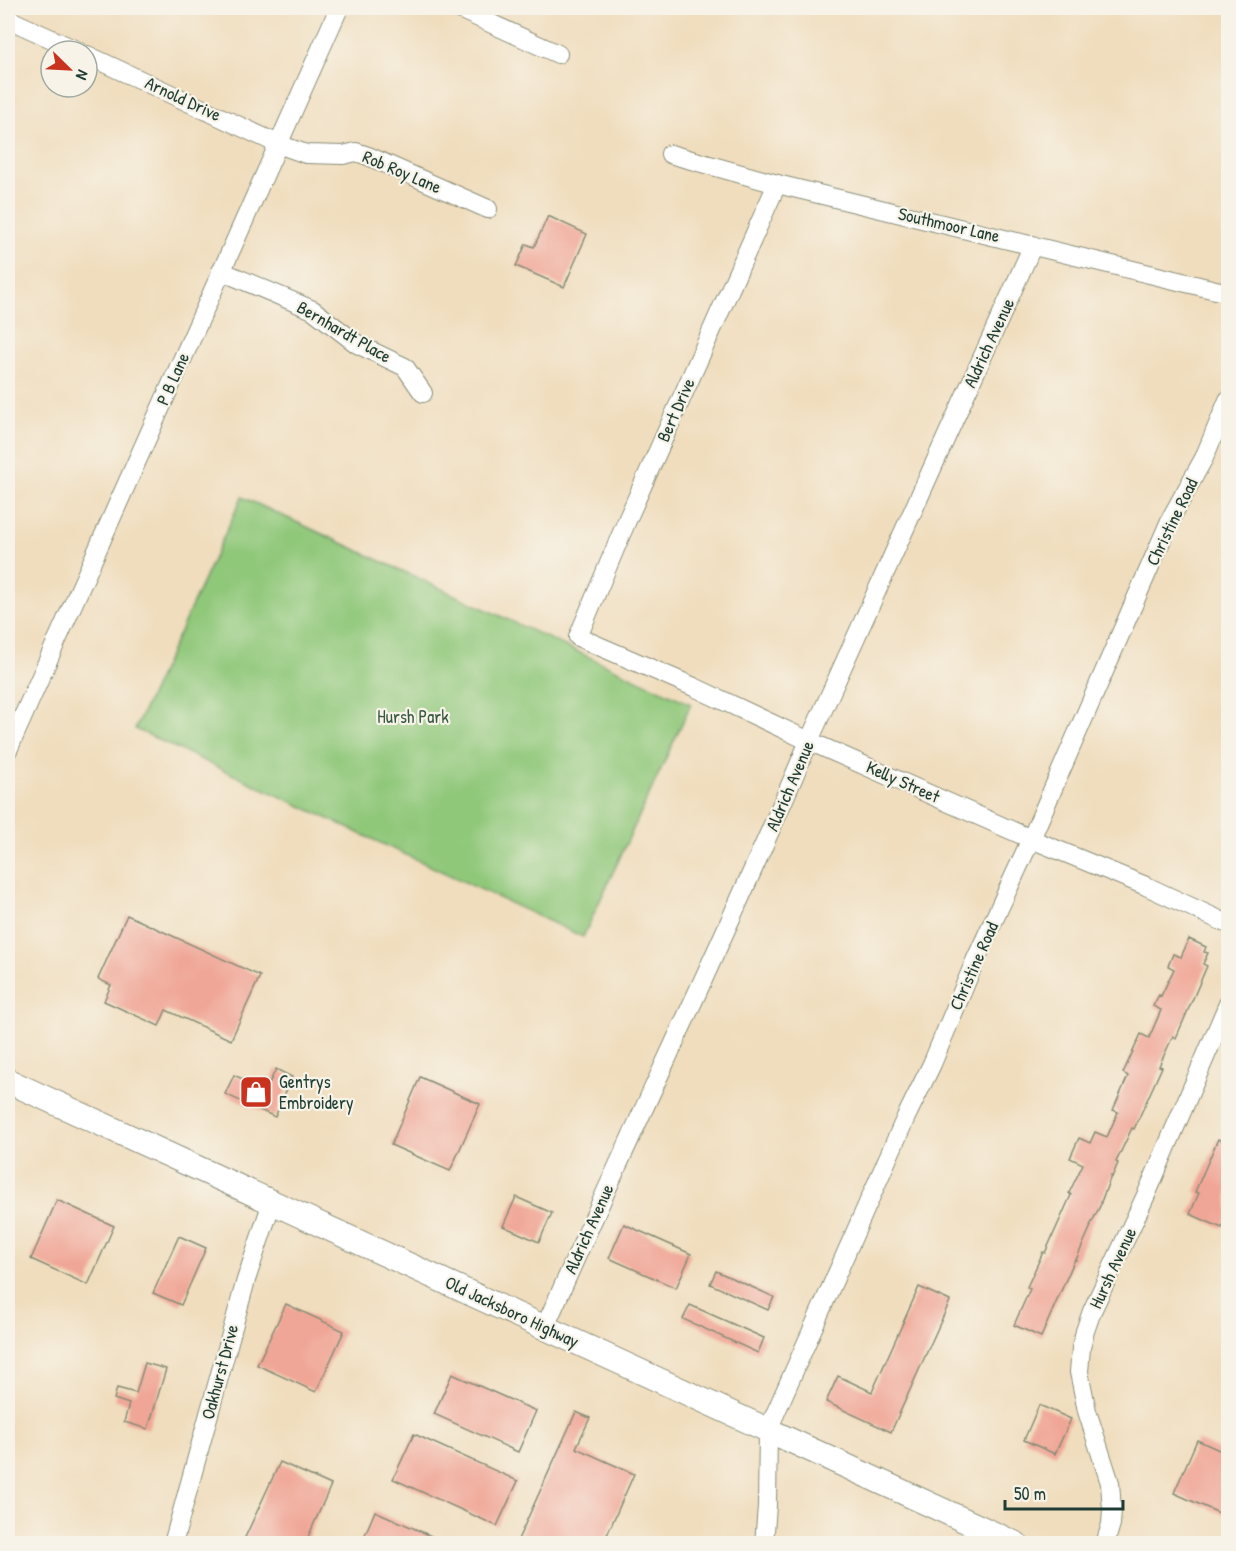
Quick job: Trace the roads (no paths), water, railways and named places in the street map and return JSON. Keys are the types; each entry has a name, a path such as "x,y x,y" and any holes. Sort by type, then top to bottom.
{"main road":[{"name":"Old Jacksboro Highway","path":"8,1081 1016,1544"}],"street":[{"name":"P B Lane","path":"8,750 339,8"},
{"path":"457,8 558,54"},
{"path":"8,19 52,39"},
{"name":"Arnold Drive","path":"99,61 278,144"},
{"name":"Rob Roy Lane","path":"278,144 306,154 343,155 356,152 488,209"},
{"name":"Southmoor Lane","path":"670,154 777,184 1228,293"},
{"name":"Bert Drive","path":"578,637 628,518 777,184"},
{"name":"Aldrich Avenue","path":"545,1327 778,816 1034,245"},
{"name":"Bernhardt Place","path":"221,271 313,310 357,344 405,367 423,393"},
{"name":"Christine Road","path":"764,1544 768,1430 906,1117 932,1064 975,961 1031,839 1172,516 1204,458 1228,400"},
{"name":"Kelly Street","path":"578,637 1031,839 1146,886 1228,924"},
{"name":"Hursh Avenue","path":"1105,1544 1112,1513 1110,1483 1087,1410 1079,1372 1085,1330 1228,1004"},
{"name":"Oakhurst Drive","path":"173,1544 246,1280 272,1202"}],"place":[{"name":"Gentrys Embroidery","path":"256,1092"}],"park label":[{"name":"Hursh Park","path":"413,717"}]}
